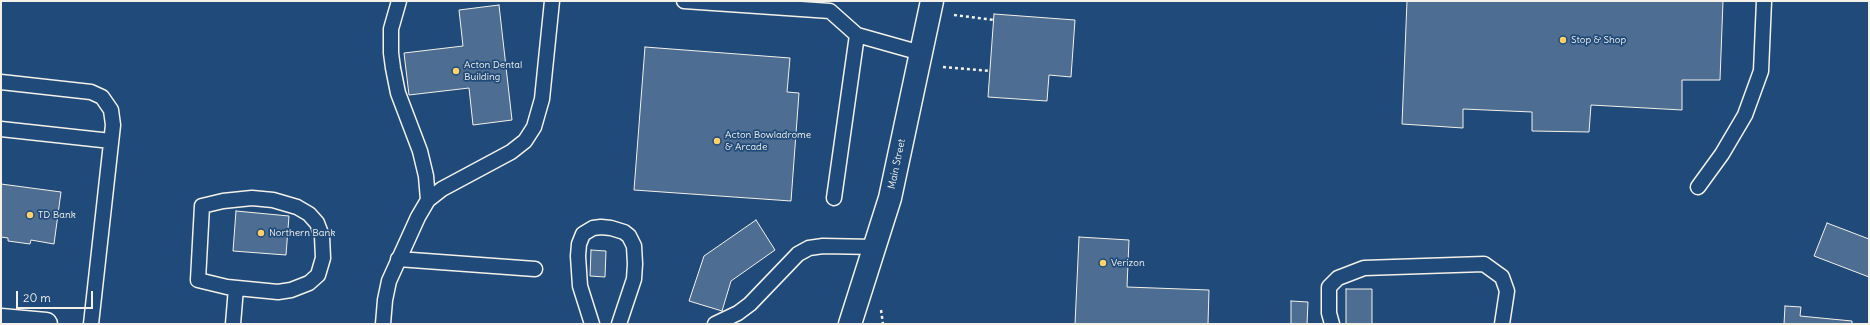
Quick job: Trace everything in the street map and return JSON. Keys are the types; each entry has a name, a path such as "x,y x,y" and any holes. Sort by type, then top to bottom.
{"main road":[{"name":"Main Street","path":"850,324 890,198 931,6"},
{"path":"1,320 46,324"}],"lane":[{"path":"399,1 391,29 391,53 393,68 398,93 420,151 426,176 428,200"},
{"path":"383,324 386,290 398,259 418,217 428,200 442,189 511,152 530,135 538,119 542,99 552,1"},
{"path":"684,1 830,12 857,36 920,59"},
{"path":"1698,187 1722,154 1745,115 1761,72 1764,1"},
{"path":"834,198 857,36"},
{"path":"1,82 83,90 102,97 111,110 113,126 92,324"},
{"path":"1,129 111,141"},
{"path":"252,198 273,200 297,207 313,218 320,229 323,250 322,264 314,280 297,289 284,291 236,288 198,280 202,206 232,199 252,198"},
{"path":"592,324 580,286 578,256 579,244 583,234 593,228 601,227 624,232 629,236 634,246 634,279 619,324"},
{"path":"716,324 750,304 798,254 809,248 823,246 875,247"},
{"path":"398,259 535,269"},
{"path":"1332,324 1329,314 1329,287 1338,278 1364,268 1484,264 1502,277 1507,291 1502,324"},
{"path":"233,324 236,288"}],"path":[{"path":"931,6 994,20"},
{"path":"920,59 990,71"}],"building":[{"name":"Stop & Shop","path":"1407,1 1723,1 1720,80 1682,80 1682,110 1591,105 1589,132 1532,131 1532,112 1463,109 1463,128 1402,124"},
{"name":"Acton Dental Building","path":"499,5 512,120 473,125 469,88 409,95 404,53 463,46 459,10"},
{"path":"994,14 1075,20 1071,77 1049,75 1047,101 988,97"},
{"name":"Acton Bowladrome & Arcade","path":"645,47 790,58 787,92 799,93 791,201 634,190"},
{"name":"TD Bank","path":"1,184 61,192 54,244 31,240 30,244 8,241 8,238 1,237"},
{"name":"Northern Bank","path":"236,211 289,216 286,255 233,251"},
{"path":"756,220 775,250 731,281 722,311 689,301 704,256"},
{"path":"1827,223 1869,239 1869,277 1814,256"},
{"name":"Verizon","path":"1079,237 1129,240 1127,287 1209,290 1208,324 1075,324"},
{"path":"591,250 606,251 605,277 590,276"},
{"path":"1346,289 1372,289 1372,324 1346,324"},
{"path":"1291,301 1308,302 1307,324 1291,324"},
{"path":"1785,306 1801,307 1800,316 1852,321 1852,324 1784,324"}],"place":[{"name":"Stop & Shop","path":"1563,40"},
{"name":"Acton Dental Building","path":"456,71"},
{"name":"Acton Bowladrome & Arcade","path":"717,141"},
{"name":"TD Bank","path":"30,215"},
{"name":"Northern Bank","path":"261,233"},
{"name":"Verizon","path":"1103,263"}]}
